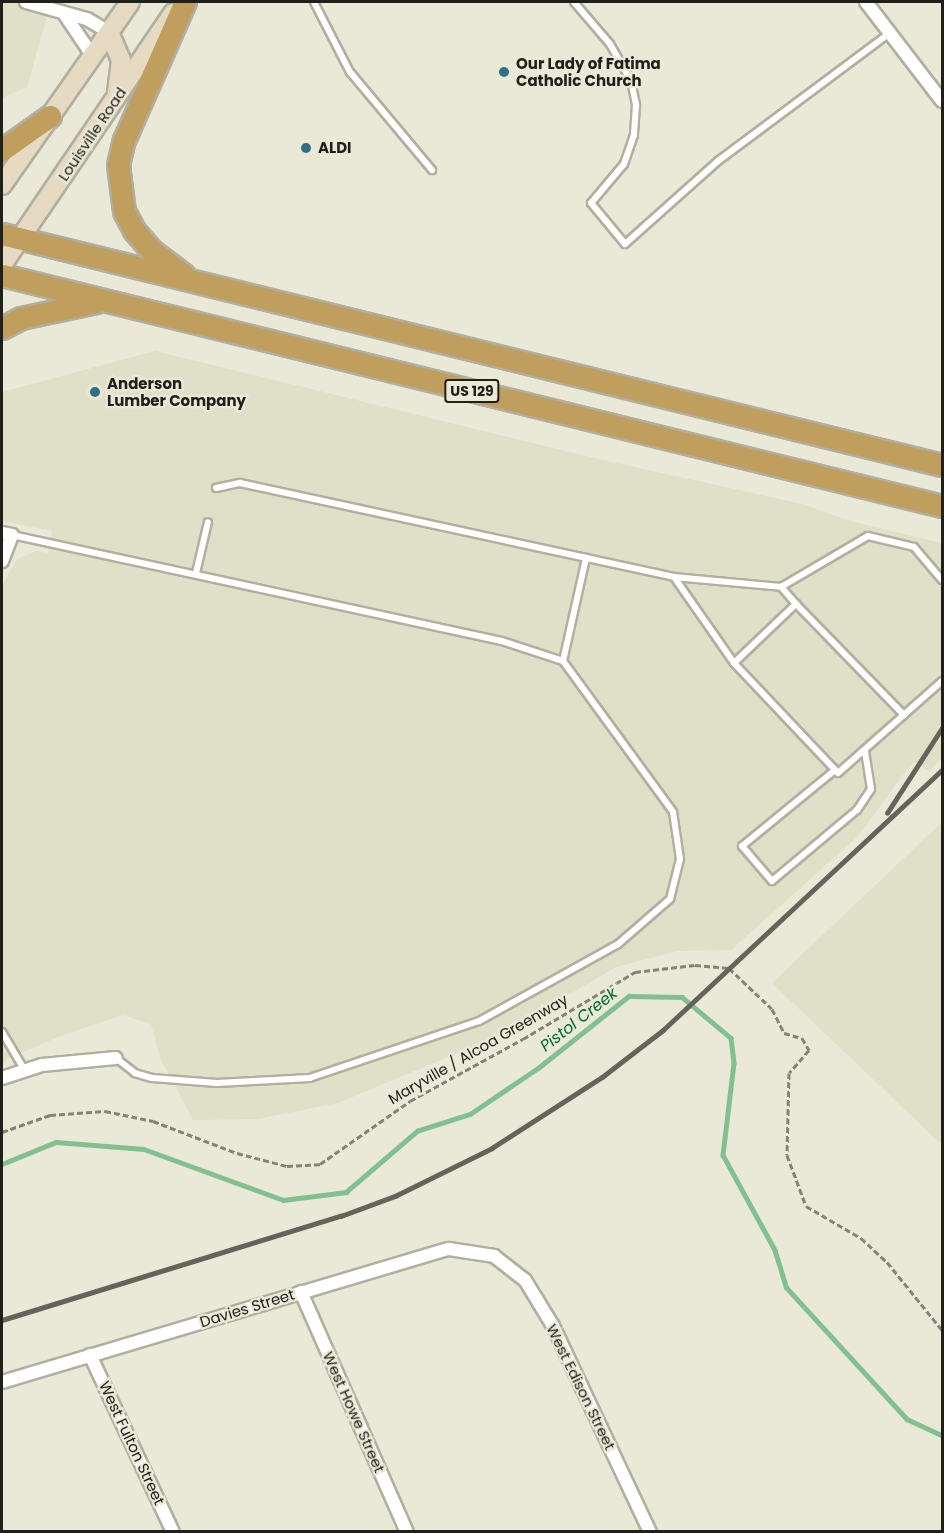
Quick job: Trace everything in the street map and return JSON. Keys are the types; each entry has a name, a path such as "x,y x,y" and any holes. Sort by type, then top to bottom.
{"highway":[{"path":"185,2 124,140 118,184 124,211 135,230 152,251 192,281"},
{"path":"2,150 50,116"},
{"path":"11,236 942,465"},
{"name":"US 129","path":"2,275 942,506"},
{"path":"2,328 21,318 101,301"}],"main road":[{"path":"2,185 130,2"},
{"name":"Louisville Road","path":"2,265 11,236 117,99 180,2"},
{"path":"109,32 121,60 117,99"}],"street":[{"path":"26,2 65,15 87,19 109,32"},
{"path":"866,2 942,101"},
{"path":"65,15 92,56"},
{"path":"2,561 7,534"},
{"path":"2,1078 24,1069 116,1058"},
{"name":"Davies Street","path":"2,1382 449,1249 494,1256"},
{"name":"West Edison Street","path":"494,1256 525,1280 553,1326 650,1532"},
{"name":"West Howe Street","path":"301,1292 407,1532"},
{"name":"West Fulton Street","path":"90,1355 173,1532"}],"lane":[{"path":"314,2 350,72 432,170"},
{"path":"574,2 610,44 631,81 636,105 634,135 624,164 591,202 625,244 718,161 890,33"},
{"path":"216,488 240,483 674,577 781,588 867,536 914,547 942,580"},
{"path":"196,573 208,522"},
{"path":"7,534 196,573 502,641 563,661 673,812 680,859 670,899 618,944 479,1020 310,1078 217,1083 152,1078 135,1073 116,1058"},
{"path":"563,661 586,558"},
{"path":"674,577 734,663 838,773 942,681"},
{"path":"781,588 903,715"},
{"path":"734,663 796,604"},
{"path":"835,770 742,846 772,881 857,810 871,789 865,750"},
{"path":"2,1032 24,1069"}],"path":[{"name":"Maryville / Alcoa Greenway","path":"2,1132 50,1115 105,1111 153,1120 237,1153 287,1166 320,1164 410,1101 635,972 695,965 729,968 772,1009 784,1033 802,1038 809,1050 789,1073 788,1155 806,1206 870,1246 942,1330"}],"shaded area":[{"path":"2,2 51,2 27,87 2,98"},
{"path":"155,351 607,461 802,504 850,521 942,543 942,758 930,771 913,762 857,837 731,950 678,951 616,967 501,1035 338,1103 258,1119 193,1120 161,1060 151,1024 123,1015 58,1037 7,1059 2,1066 2,585 17,559 36,551 48,553 52,531 2,521 2,392"},
{"path":"942,822 942,1145 772,983"}],"waterway":[{"name":"Pistol Creek","path":"2,1164 56,1142 144,1149 283,1200 346,1192 417,1131 470,1114 538,1068 629,996 682,997 731,1038 734,1063 723,1155 775,1250 786,1287 907,1419 942,1435"}],"railway":[{"path":"887,813 942,728"},
{"path":"2,1320 341,1216 395,1196 492,1148 602,1077 663,1030 942,770"}],"place":[{"name":"Our Lady of Fatima Catholic Church","path":"504,72"},
{"name":"ALDI","path":"306,148"},
{"name":"Anderson Lumber Company","path":"95,392"}]}
